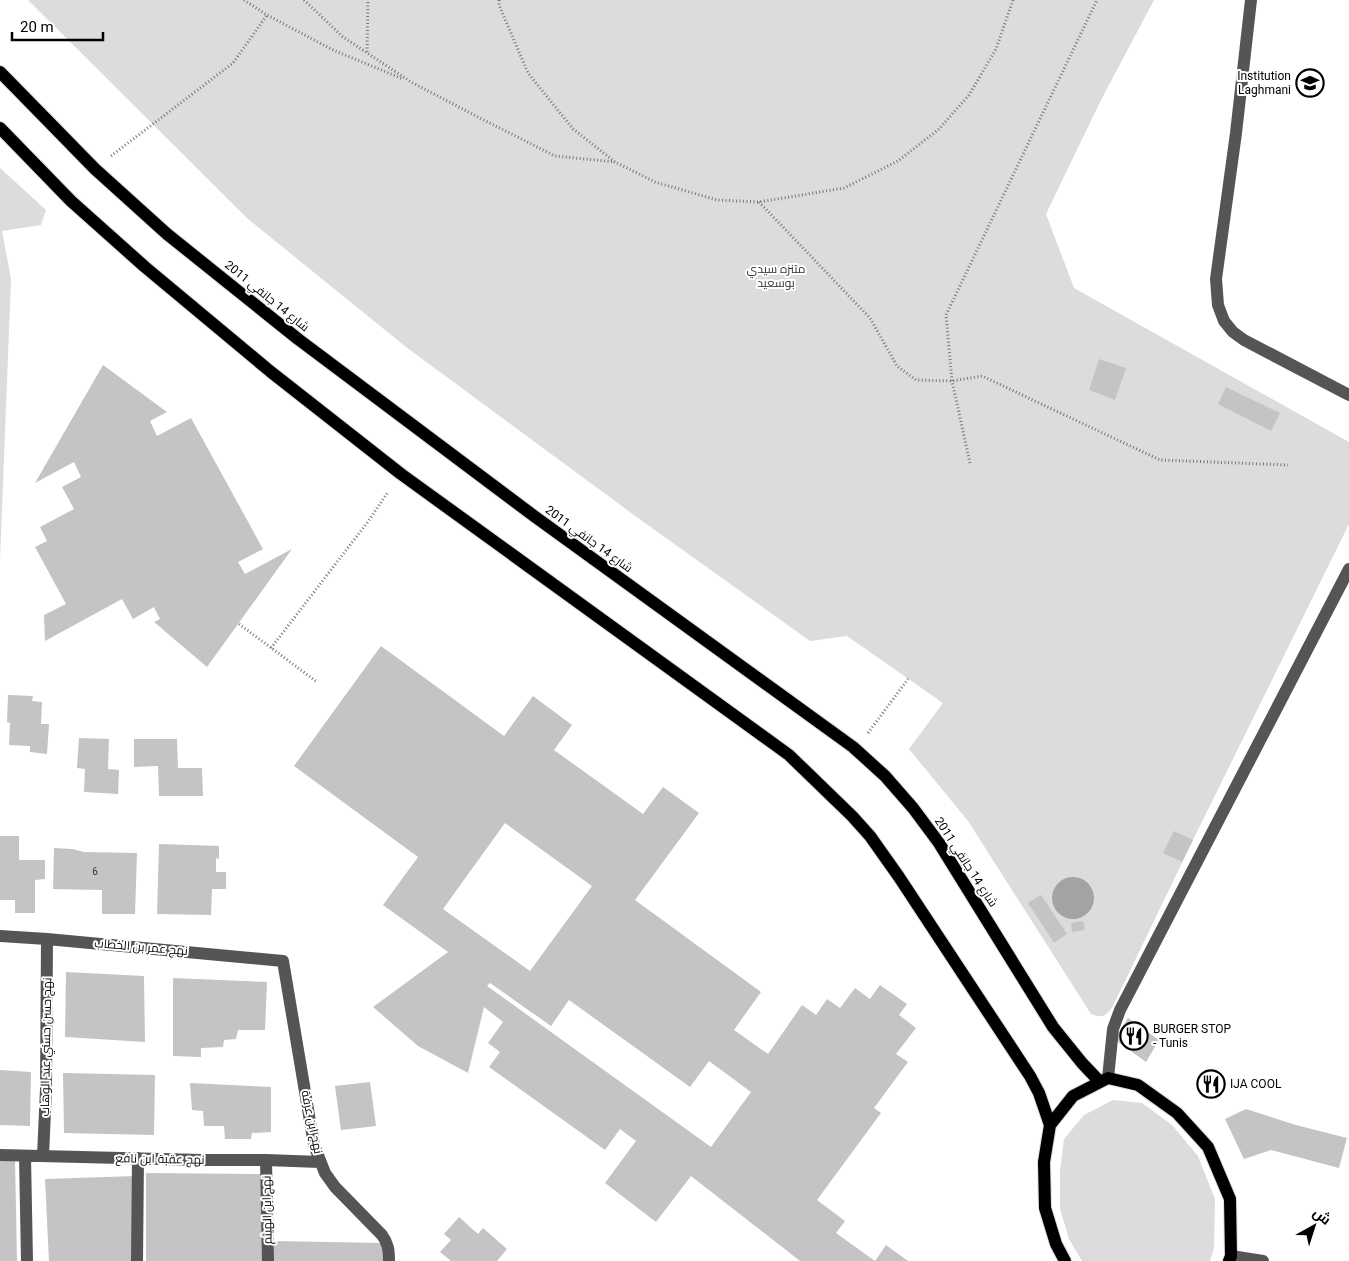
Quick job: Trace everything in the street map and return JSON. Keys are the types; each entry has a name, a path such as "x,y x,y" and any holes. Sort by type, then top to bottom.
{"main road":[{"name":"شارع 14 جانفي 2011","path":"0,72 95,169 167,234 298,339 534,516 853,747 885,776 913,808 939,843 1053,1027 1082,1063 1104,1080"},
{"path":"0,128 71,200 144,267 270,372 401,474 789,755 852,816 870,836 900,877 1030,1076 1039,1093 1050,1125 1044,1162 1045,1208 1056,1244 1065,1261"},
{"path":"1050,1125 1073,1096 1104,1080 1138,1085 1177,1113 1208,1147 1230,1199 1230,1258"}],"street":[{"path":"1251,0 1236,133 1216,279 1218,305 1224,320 1233,332 1244,340 1349,395"},
{"path":"1104,1080 1113,1029 1120,1010 1349,569"},
{"name":"نهج عمر بن الخطاب","path":"0,936 282,960"},
{"name":"نهج حسن حسني عبد الوهاب","path":"43,1156 46,1089 47,939"},
{"name":"نهج ابن عرفة","path":"282,960 314,1145 320,1162 335,1187 387,1242 389,1261"},
{"name":"نهج عقبة ابن نافع","path":"0,1155 320,1162"},
{"path":"26,1156 27,1261"},
{"path":"137,1261 138,1158"},
{"name":"نهج ابن الهيثم","path":"266,1160 268,1261"},
{"path":"1230,1258 1263,1261"}],"path":[{"path":"244,0 333,50 411,82"},
{"path":"304,0 344,37 366,53 411,82 474,116 555,156 615,162"},
{"path":"366,53 368,0"},
{"path":"498,0 528,73 573,129 615,162 655,182 717,200 760,202 844,188 898,161 939,129 969,95 996,49 1013,0"},
{"path":"970,464 952,381 946,315 1097,0"},
{"path":"95,169 233,63 268,15"},
{"path":"760,202 870,318 897,366 916,380 952,381 982,376 1160,460 1288,465"},
{"path":"271,648 367,524 401,474"},
{"path":"238,624 317,682"},
{"path":"853,747 870,731 908,679"}],"green space":[{"name":"متنزه سيدي بوسعيد","path":"28,0 1154,0 1101,100 1046,214 1074,288 1349,442 1349,524 1112,1008 1103,1016 1091,1014 968,821 909,749 943,703 847,636 810,641 638,518 406,347 248,219"},
{"path":"0,168 46,210 41,225 2,231 11,279 0,561"},
{"path":"1113,1100 1142,1103 1172,1125 1198,1156 1215,1199 1214,1248 1210,1261 1082,1261 1069,1239 1060,1209 1060,1171 1064,1139 1084,1115"}],"shaded area":[{"path":"1073,877 1088,883 1094,898 1088,913 1073,919 1058,913 1052,898 1058,883"}],"building":[{"path":"1099,359 1126,368 1115,400 1089,390"},
{"path":"103,365 167,412 150,421 157,436 191,418 263,549 238,562 245,574 292,549 207,667 154,622 160,619 154,607 133,619 122,599 45,641 44,615 66,604 35,547 47,541 40,527 74,509 62,487 81,477 74,462 35,483"},
{"path":"1226,387 1280,413 1271,431 1218,404"},
{"path":"381,646 504,736 533,696 572,725 554,750 643,814 663,787 699,813 635,900 761,992 734,1030 768,1054 802,1005 816,1015 827,999 840,1008 855,988 870,999 880,985 907,1004 899,1015 916,1028 896,1054 908,1062 874,1108 881,1113 817,1200 845,1221 836,1233 875,1261 800,1261 691,1176 656,1222 605,1183 636,1141 620,1129 605,1150 489,1067 500,1052 488,1043 503,1022 484,1007 468,1073 418,1046 373,1007 448,952 383,905 418,857 294,766","holes":["505,823 592,886 530,971 443,909","490,983 551,1026 569,1000 690,1087 709,1061 751,1092 711,1147 487,986"]},
{"path":"8,695 33,696 32,701 42,702 41,724 49,724 47,754 30,752 30,746 9,745 10,723 7,722"},
{"path":"79,738 109,739 108,769 119,770 118,794 84,792 85,769 77,768"},
{"path":"134,739 177,739 178,768 202,768 203,796 159,796 158,766 134,767"},
{"path":"1174,831 1193,840 1182,862 1163,853"},
{"path":"0,836 19,836 19,860 45,860 45,879 35,880 35,913 15,913 15,900 0,900"},
{"path":"159,844 219,846 219,859 216,858 216,872 226,872 226,889 212,889 211,915 157,914"},
{"path":"54,848 84,852 137,853 135,914 102,914 102,890 53,889"},
{"path":"1041,895 1067,934 1054,943 1028,903"},
{"path":"1083,921 1085,930 1072,932 1071,923"},
{"path":"66,972 144,976 145,1042 65,1037"},
{"path":"173,978 267,982 265,1030 238,1030 236,1039 224,1040 223,1047 201,1048 201,1057 173,1056"},
{"path":"1128,1018 1159,1040 1146,1062 1114,1039"},
{"path":"0,1070 31,1072 30,1126 0,1125"},
{"path":"63,1073 155,1075 154,1135 64,1133"},
{"path":"370,1082 376,1126 341,1130 335,1086"},
{"path":"190,1083 271,1087 271,1132 252,1133 251,1139 225,1139 224,1126 204,1126 203,1111 192,1110"},
{"path":"1246,1109 1296,1125 1347,1138 1339,1168 1271,1150 1244,1159 1225,1119"},
{"path":"0,1159 15,1159 17,1261 0,1261"},
{"path":"146,1173 261,1174 264,1261 146,1261"},
{"path":"136,1176 135,1261 49,1261 45,1179"},
{"path":"459,1217 478,1234 483,1228 507,1249 497,1261 451,1261 440,1252 451,1240 444,1234"},
{"path":"273,1241 383,1243 384,1261 273,1261"},
{"path":"886,1245 908,1261 875,1261"}],"place":[{"name":"Institution Laghmani","path":"1310,83"},
{"name":"BURGER STOP - Tunis","path":"1134,1036"},
{"name":"IJA COOL","path":"1211,1084"}]}
